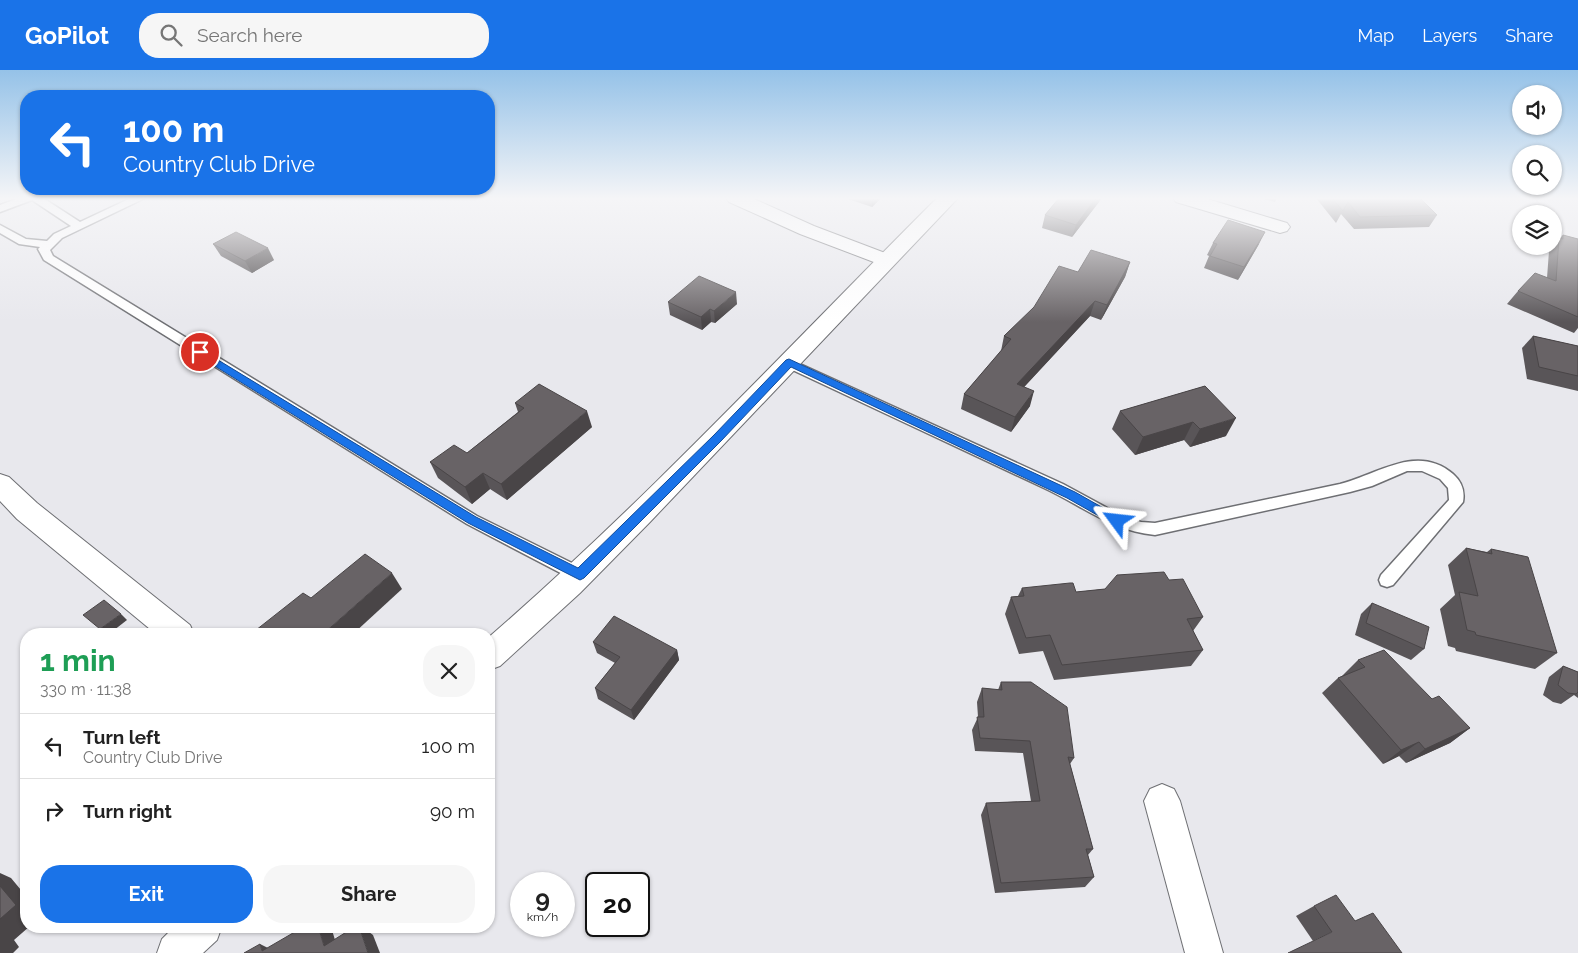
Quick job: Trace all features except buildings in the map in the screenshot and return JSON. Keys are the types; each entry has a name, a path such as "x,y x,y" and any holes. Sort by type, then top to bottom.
{"street":[{"path":"831,239 886,260"},
{"path":"495,651 580,575 717,438 907,239"},
{"path":"0,484 27,511 173,628"},
{"path":"1162,801 1204,953"},
{"path":"176,953 196,933"}],"lane":[{"path":"18,239 23,242 47,244"},
{"path":"54,239 44,249 48,258 472,520 580,575"},
{"path":"789,362 1071,495 1117,521 1145,529 1155,529 1360,484 1412,465 1424,466 1435,470 1454,483 1458,494 1456,502 1387,580"}],"route":[{"path":"200,352 472,520 580,575 717,438 789,362 1071,495 1117,521"}]}
